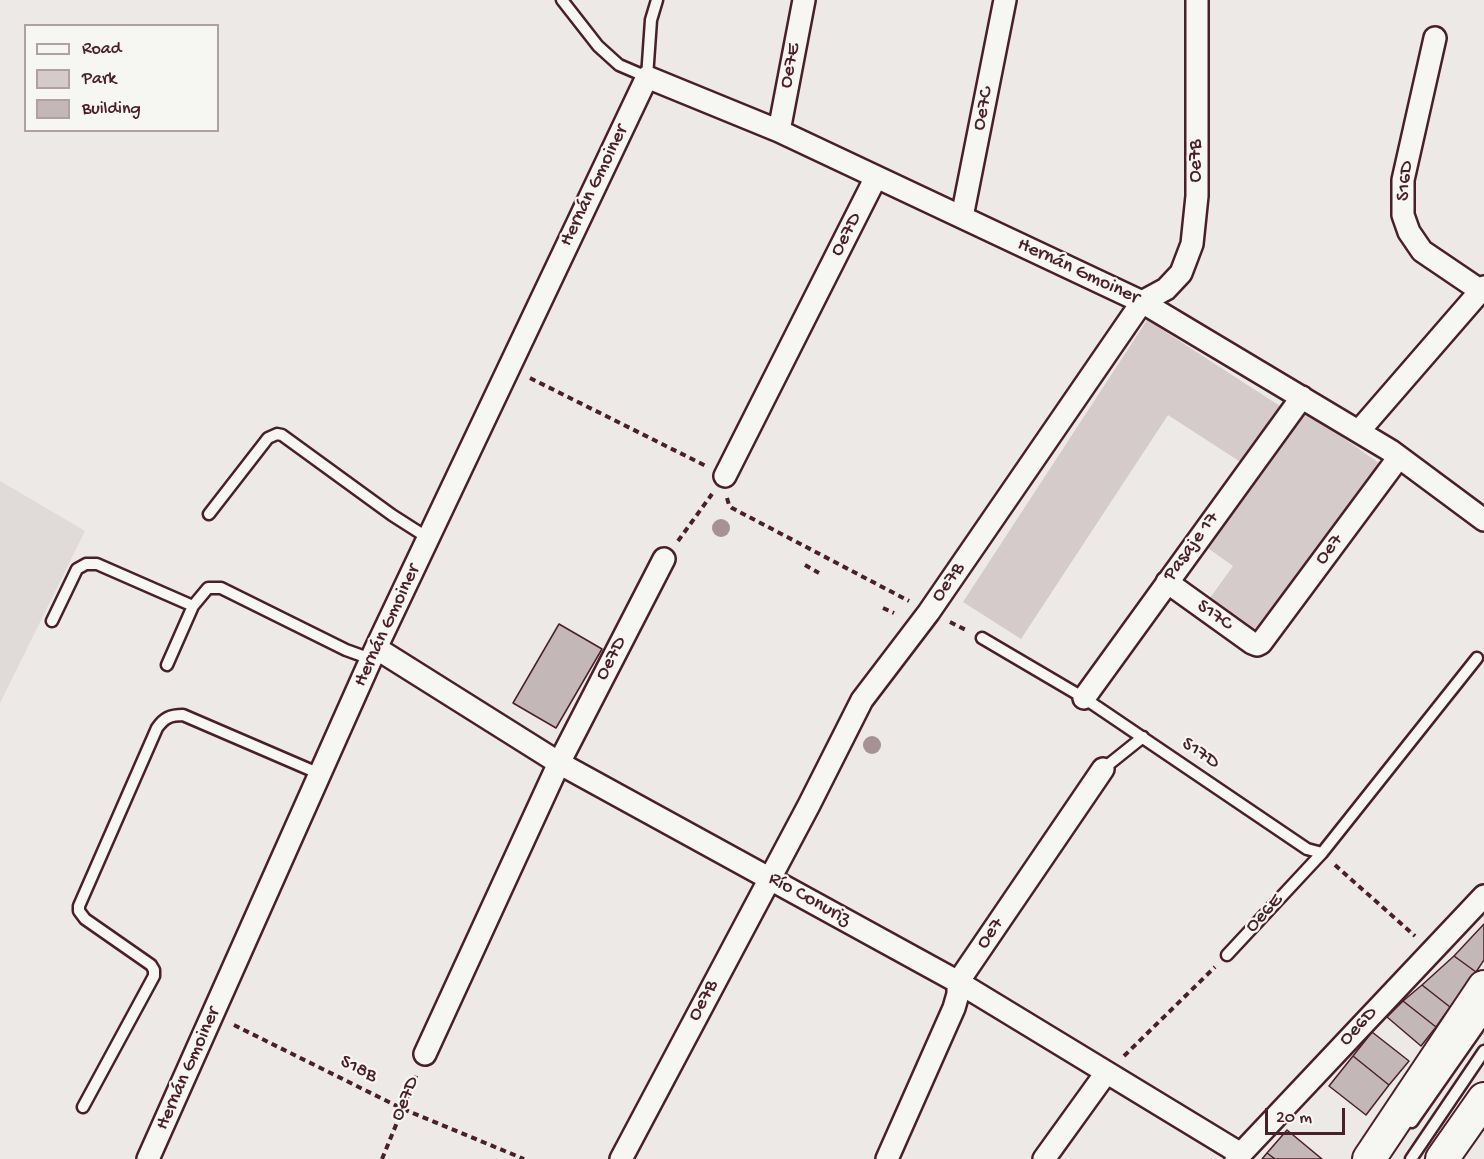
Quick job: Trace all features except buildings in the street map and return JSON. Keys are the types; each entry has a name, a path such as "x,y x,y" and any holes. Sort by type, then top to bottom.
{"main road":[{"path":"1369,1159 1484,987"},
{"path":"1442,1159 1484,1099"}],"street":[{"name":"Oe7E","path":"779,131 804,0"},
{"name":"Oe7C","path":"962,217 1005,0"},
{"name":"Oe7B","path":"621,1159 862,700 929,612 1142,302 1166,289 1181,273 1192,244 1197,196 1197,0"},
{"name":"S16D","path":"1435,38 1403,180 1403,214 1409,232 1422,251 1482,289"},
{"name":"Hernán Gmoiner","path":"148,1159 374,654 508,367 648,77 779,131 1142,302 1400,457 1484,520"},
{"name":"Oe7D","path":"725,476 876,177"},
{"path":"1359,431 1482,289"},
{"name":"Pasaje 17","path":"1084,698 1302,397"},
{"name":"Oe7","path":"1261,643 1400,457"},
{"name":"Oe7D","path":"425,1054 559,763 664,559"},
{"name":"S17C","path":"1167,582 1252,643 1257,645 1261,643"},
{"name":"Río Conuriz","path":"374,654 559,763 958,982 1238,1156"},
{"name":"Oe7","path":"887,1159 954,1008 958,994 958,982 1103,769"},
{"name":"Oe6D","path":"1238,1156 1484,896"},
{"path":"1044,1159 1106,1073"}],"lane":[{"path":"562,0 598,46 619,64 648,77 651,20 657,0"},
{"path":"209,514 268,438 277,434 282,435 392,515 428,538"},
{"path":"52,621 77,569 86,564 97,564 193,606"},
{"path":"167,665 193,606 208,588 221,588 346,650 374,654"},
{"name":"S17D","path":"982,638 1084,698 1307,849 1322,853"},
{"name":"Oe6E","path":"1227,955 1322,853 1477,658"},
{"path":"84,1107 154,976 154,970 151,965 85,919 79,911 79,906 163,720 173,715 183,715 320,774"},
{"name":"Oe7","path":"1103,769 1143,737"},
{"path":"1405,1132 1484,1019"},
{"path":"1411,1159 1484,1051"}],"path":[{"path":"508,367 725,476"},
{"path":"664,559 725,476"},
{"path":"725,476 727,500 732,508 982,638"},
{"path":"805,565 819,573"},
{"path":"884,608 894,613"},
{"path":"1322,853 1431,951"},
{"path":"1106,1073 1227,955"},
{"name":"S18B","path":"214,1014 403,1109 524,1159"},
{"name":"Oe7D","path":"382,1159 425,1054"}],"shaded area":[{"path":"0,481 85,531 0,703"}],"green space":[{"path":"1147,320 1280,406 1242,463 1168,415 1021,639 963,602"},
{"path":"1304,410 1383,466 1256,641 1205,605 1233,566 1205,546"}]}
